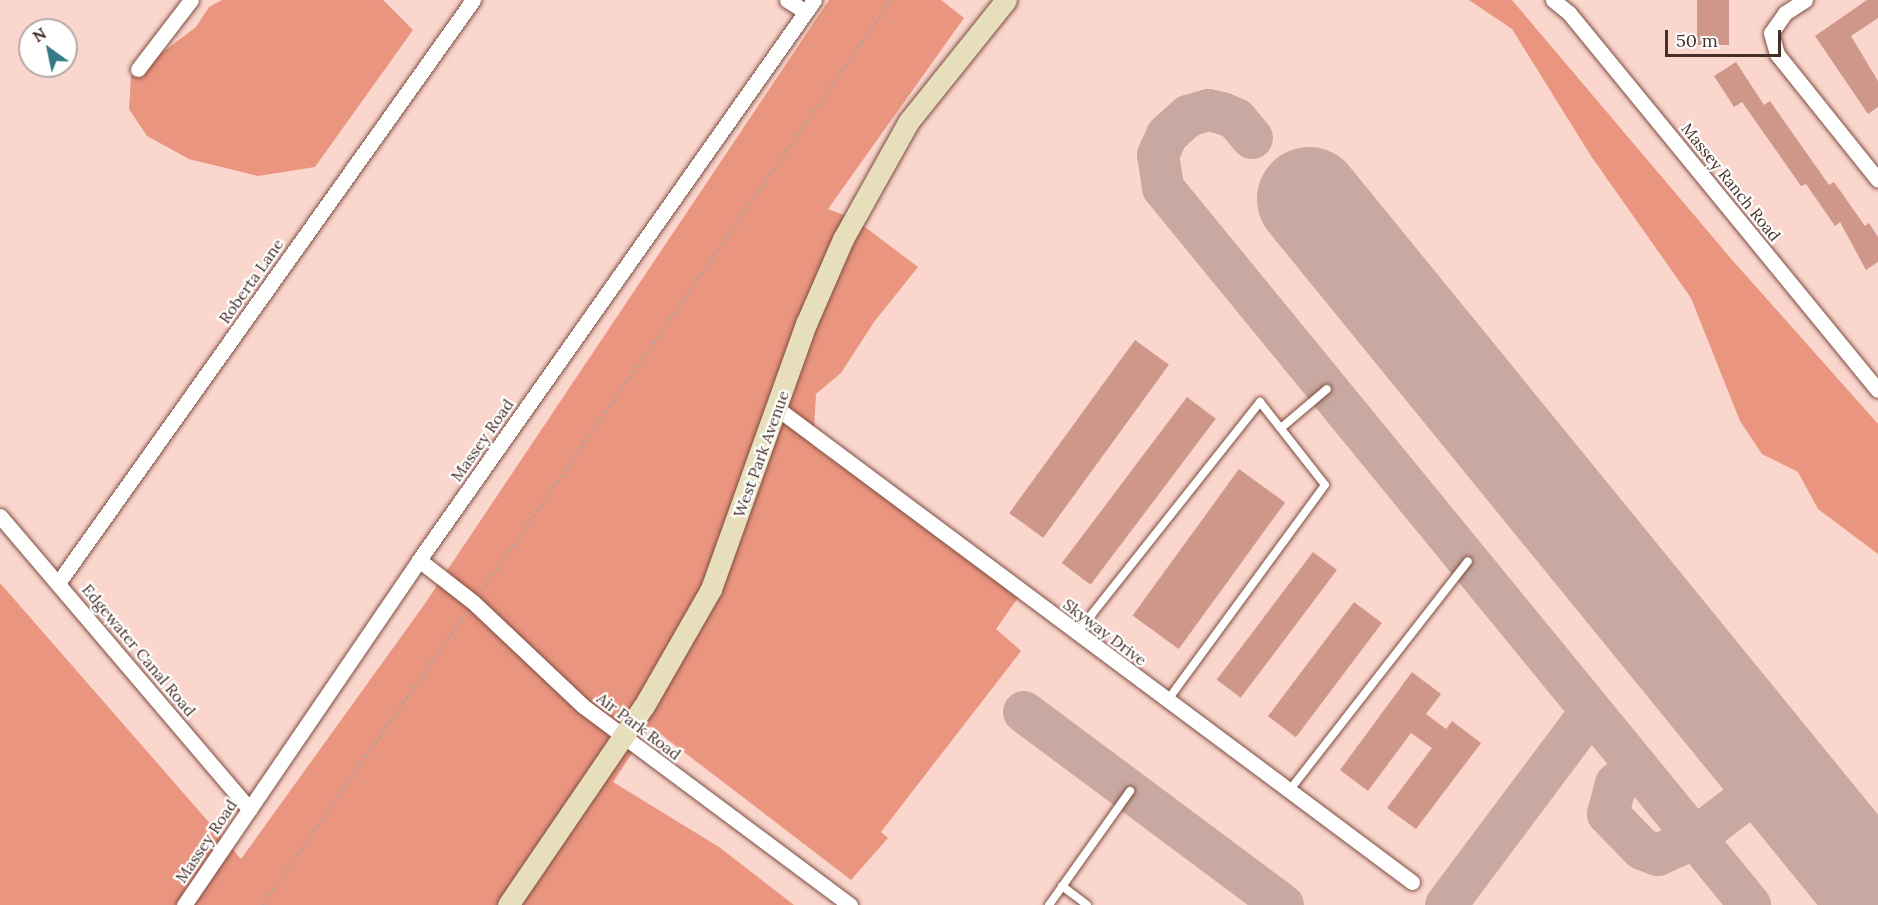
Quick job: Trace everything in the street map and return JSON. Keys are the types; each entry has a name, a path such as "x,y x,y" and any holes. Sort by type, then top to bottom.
{"street":[{"path":"138,69 191,0"},
{"name":"Roberta Lane","path":"58,583 473,0"},
{"path":"787,0 810,6"},
{"name":"West Park Avenue","path":"507,905 623,736 711,589 778,409 806,324 843,239 909,121 1006,0"},
{"name":"Massey Ranch Road","path":"1553,0 1569,13 1878,390"},
{"path":"1805,0 1785,13 1771,33 1777,54 1873,164 1878,180"},
{"name":"Massey Road","path":"184,905 419,560 810,6"},
{"name":"Skyway Drive","path":"778,409 1412,882"},
{"name":"Edgewater Canal Road","path":"0,516 249,809"},
{"name":"Air Park Road","path":"419,560 473,602 583,706 850,905"}],"lane":[{"path":"1281,428 1327,389"},
{"path":"1077,633 1260,402 1325,485 1167,700"},
{"path":"1289,791 1468,561"},
{"path":"1049,905 1130,791"},
{"path":"1062,886 1087,905"}],"path":[{"path":"262,905 891,0"}],"shaded area":[{"path":"222,0 383,0 413,30 315,167 258,176 189,159 147,136 129,109 131,76 196,27 209,7"},
{"path":"829,0 941,0 964,18 828,209 846,216 703,584 637,701 497,905 0,905 0,583 241,859 424,605"},
{"path":"1469,0 1512,0 1733,261 1878,424 1878,554 1818,509 1798,472 1762,454 1740,421 1691,298 1591,156 1512,29"},
{"path":"861,224 918,267 874,322 841,373 816,394 813,446 1020,595 996,629 1021,651 881,832 888,838 851,880 650,726 613,782 719,847 794,905 518,905 718,593 814,327"}],"building":[{"path":"1697,0 1729,0 1729,45 1697,45"},
{"path":"1867,0 1878,0 1878,18 1851,36 1878,81 1878,107 1868,114 1815,36"},
{"path":"1736,62 1764,105 1770,101 1829,185 1834,182 1865,226 1869,223 1878,237 1878,262 1866,270 1840,222 1835,226 1806,184 1801,186 1742,102 1734,107 1714,76"},
{"path":"1135,340 1169,365 1043,538 1009,513"},
{"path":"1187,397 1216,419 1091,585 1062,563"},
{"path":"1239,469 1285,503 1179,649 1133,615"},
{"path":"1313,552 1337,570 1241,698 1217,680"},
{"path":"1354,602 1382,623 1296,737 1268,716"},
{"path":"1412,672 1441,694 1426,714 1446,729 1452,721 1481,743 1416,829 1387,808 1432,748 1411,733 1368,791 1340,770"}],"taxiway":[{"path":"1252,138 1236,119 1222,113 1208,110 1188,116 1167,135 1158,155 1163,188 1750,905"},
{"path":"1446,905 1591,711"},
{"path":"1024,712 1283,905"},
{"path":"1637,767 1616,784 1608,814 1642,849 1658,855 1695,838 1778,774"}],"runway":[{"path":"1309,199 1878,897"}]}
